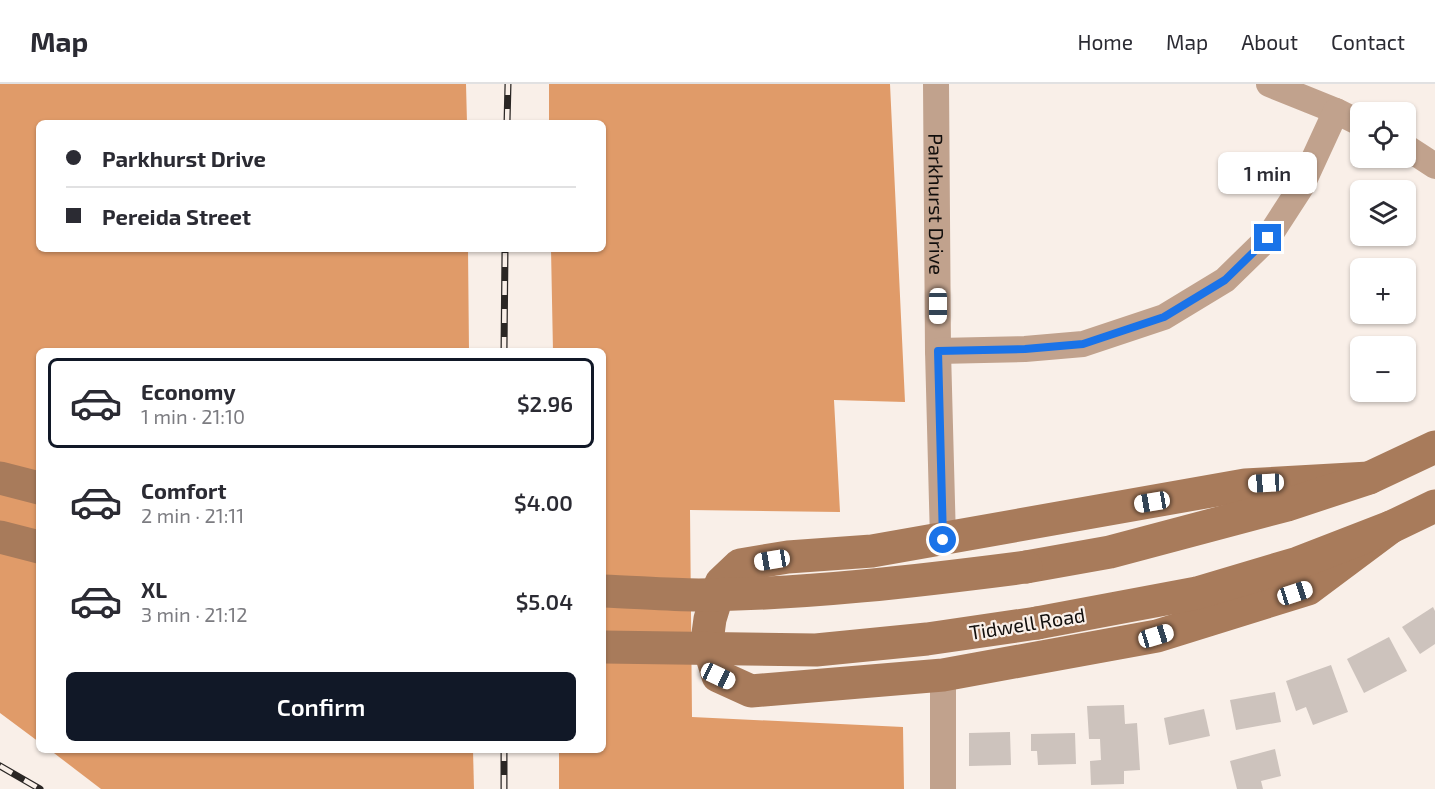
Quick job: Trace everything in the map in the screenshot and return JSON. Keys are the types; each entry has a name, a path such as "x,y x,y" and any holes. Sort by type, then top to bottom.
{"main road":[{"path":"606,591 697,595 788,592 908,583 1026,567 1110,552 1287,505 1370,478 1435,447"},
{"path":"0,478 36,487"},
{"path":"1370,478 1245,485 943,540 873,551 788,557 740,565 722,583 710,619 707,641 718,676 751,691 943,675 1156,636 1308,589 1391,527"},
{"name":"Tidwell Road","path":"606,647 816,650 927,639 1037,623 1197,593 1298,563 1391,527 1435,506"},
{"path":"0,537 36,546"}],"street":[{"name":"Parkhurst Drive","path":"936,84 938,351 943,540"},
{"path":"1269,84 1350,118"},
{"path":"938,351 1025,349 1083,344 1164,317 1225,280 1268,238 1301,187 1336,111"},
{"path":"1416,154 1435,166"},
{"path":"943,675 943,789"}],"shaded area":[{"path":"0,84 466,84 467,120 36,120 36,252 468,252 469,348 36,348 36,740 0,713"},
{"path":"549,84 890,84 905,402 834,400 840,512 690,510 692,717 903,727 904,789 559,789 559,753 606,753 606,348 553,348 551,252 606,252 606,120 549,120"},
{"path":"54,753 473,753 474,789 101,789"}],"building":[{"path":"1433,607 1435,644 1420,654 1402,627"},
{"path":"1389,637 1407,671 1364,693 1347,659"},
{"path":"1331,665 1348,712 1313,725 1306,707 1296,711 1286,681"},
{"path":"1275,692 1281,722 1236,730 1230,700"},
{"path":"1124,705 1125,724 1137,723 1140,770 1124,771 1124,784 1091,785 1090,761 1101,760 1100,739 1089,739 1087,706"},
{"path":"1204,709 1210,736 1169,745 1164,718"},
{"path":"1010,732 1011,765 969,766 969,733"},
{"path":"1075,733 1076,764 1038,765 1037,751 1031,751 1031,734"},
{"path":"1275,749 1281,776 1261,781 1263,789 1237,789 1230,761"}],"railway":[{"path":"507,120 508,84"},
{"path":"504,348 505,252"},
{"path":"504,753 504,789"},
{"path":"0,766 40,789"}],"route":[{"path":"943,540 938,351 1025,349 1083,344 1164,317 1225,280 1268,238"}]}
